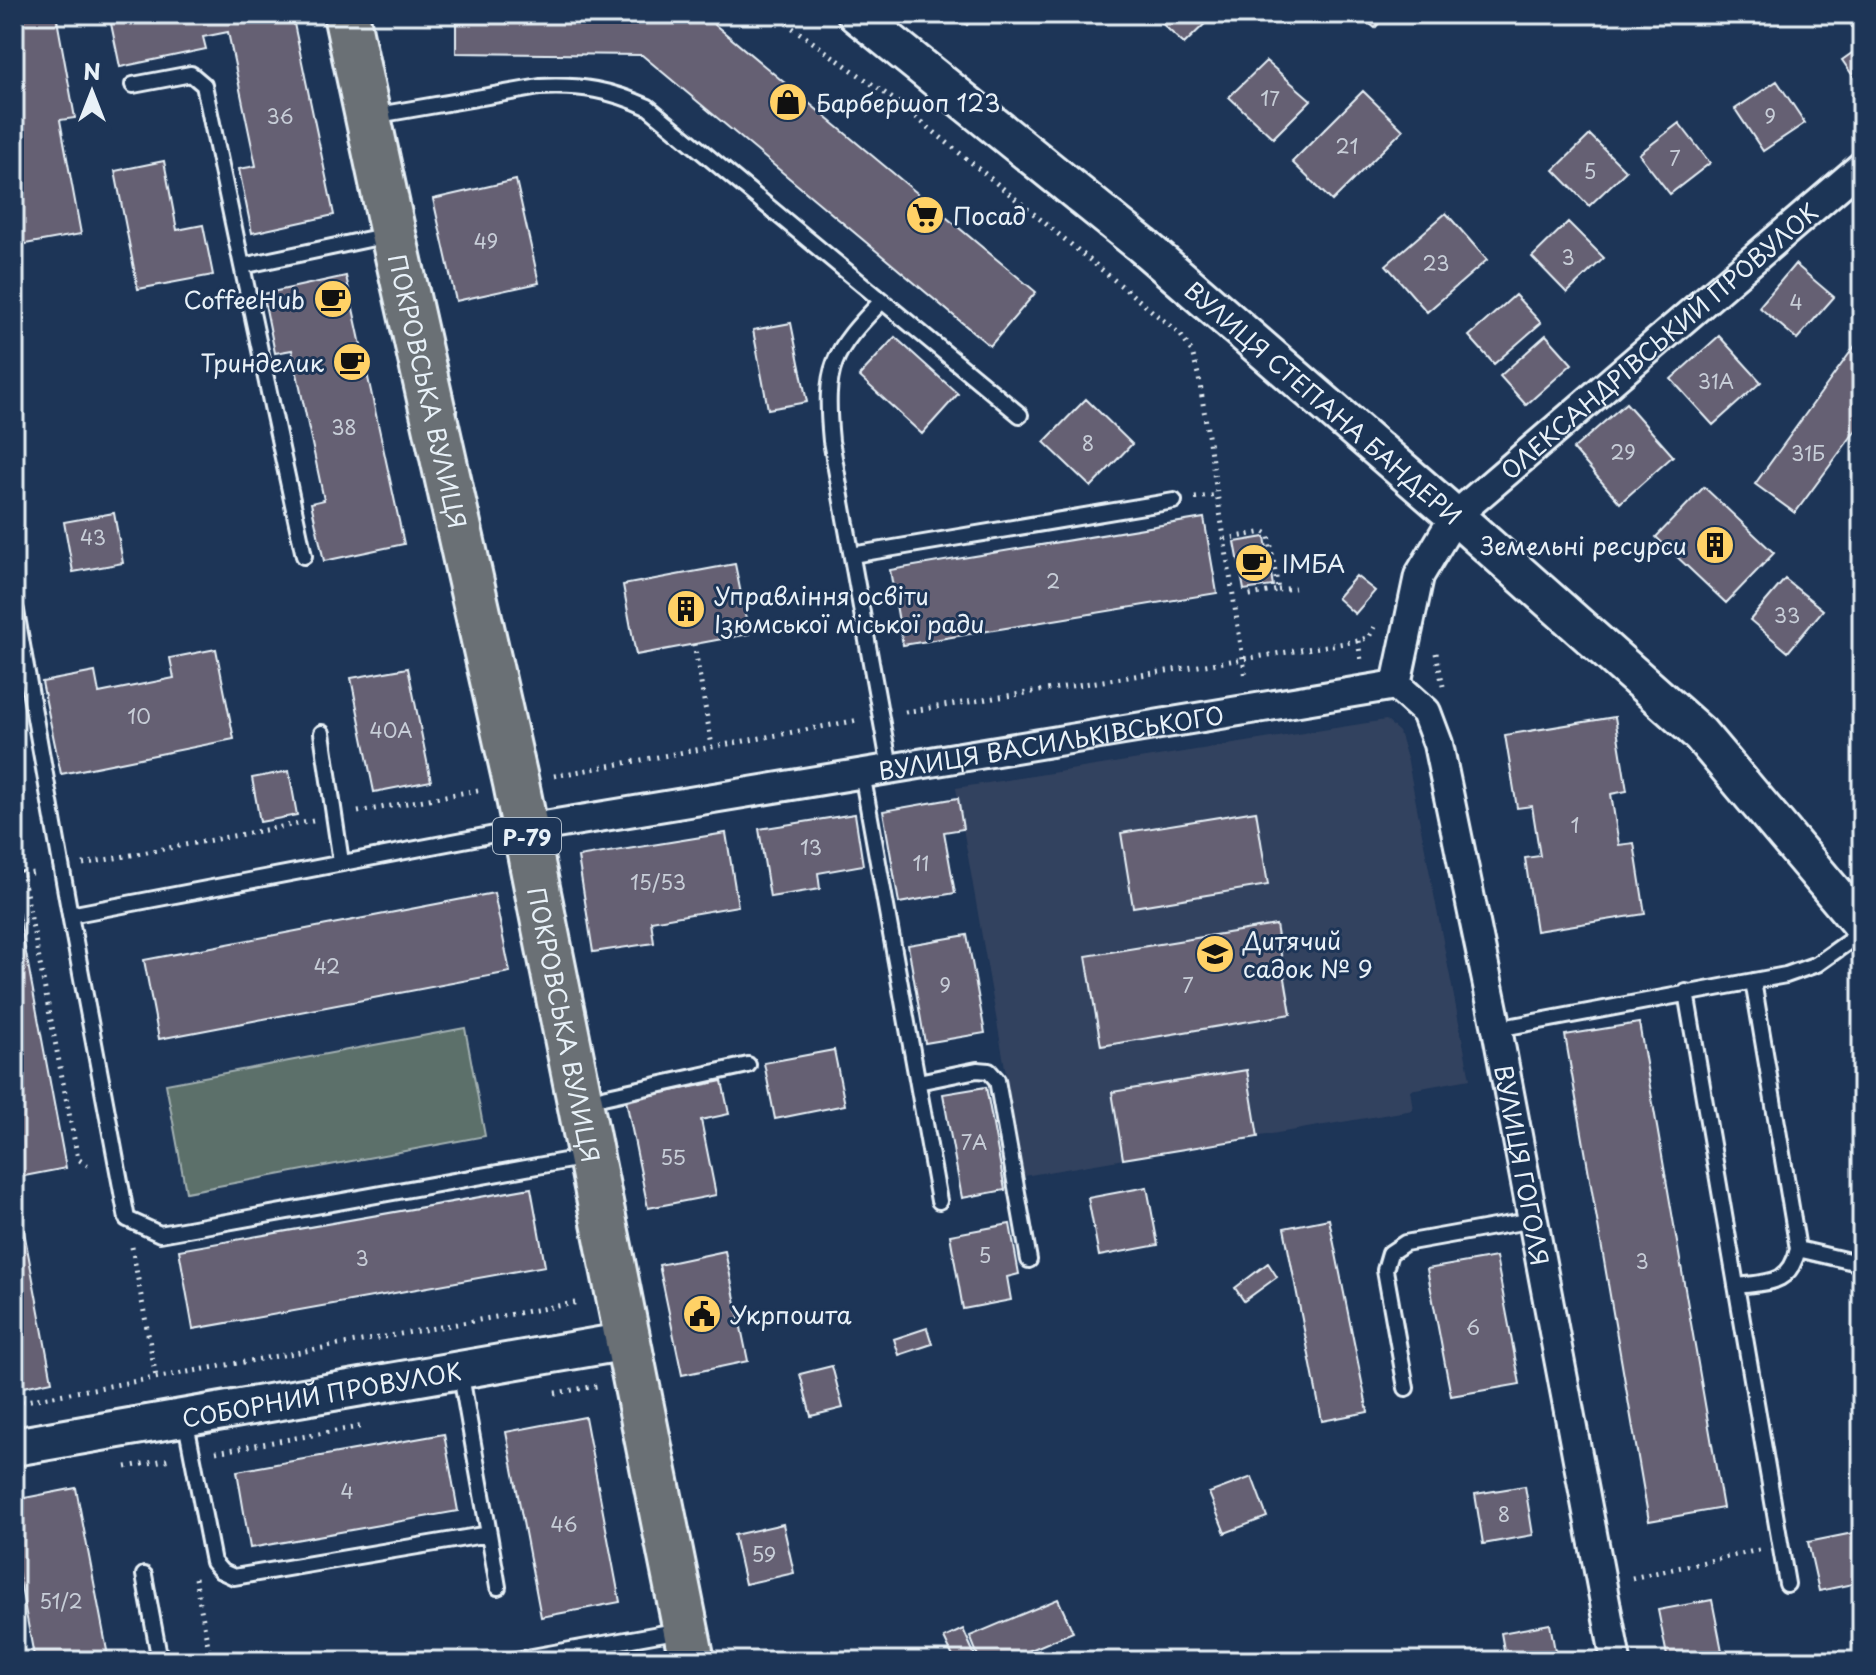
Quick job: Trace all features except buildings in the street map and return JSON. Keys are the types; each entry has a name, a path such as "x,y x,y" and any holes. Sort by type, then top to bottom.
{"main road":[{"name":"ПОКРОВСЬКА ВУЛИЦЯ","path":"346,14 526,829 689,1645"}],"street":[{"name":"ВУЛИЦЯ СТЕПАНА БАНДЕРИ","path":"856,14 1142,245 1455,516 1700,734 1862,929"},
{"name":"ОЛЕКСАНДРІВСЬКИЙ ПРОВУЛОК","path":"1455,516 1862,166"},
{"path":"1396,685 1419,576 1455,516"},
{"name":"ВУЛИЦЯ ВАСИЛЬКІВСЬКОГО","path":"526,829 1396,685"},
{"name":"ВУЛИЦЯ ГОГОЛЯ","path":"1396,685 1426,712 1438,744 1497,1029 1616,1661"},
{"name":"СОБОРНИЙ ПРОВУЛОК","path":"14,1447 628,1341"}],"lane":[{"path":"133,85 191,74 204,85 304,556"},
{"path":"367,117 567,85 601,89 648,107 1020,415"},
{"path":"242,266 393,234"},
{"path":"882,301 849,335 834,358 828,403 831,441 890,768"},
{"path":"852,555 1174,501"},
{"path":"16,611 127,1219 160,1234 592,1156"},
{"path":"322,733 341,862"},
{"path":"862,773 939,1201"},
{"path":"70,915 526,829"},
{"path":"1497,1029 1786,975 1817,964 1862,929"},
{"path":"1736,1286 1772,1282 1784,1276 1794,1266 1798,1249 1753,981"},
{"path":"1686,992 1787,1584"},
{"path":"603,1097 748,1065"},
{"path":"918,1082 977,1070 989,1071 997,1080 1029,1260"},
{"path":"1406,1388 1385,1270 1390,1253 1405,1243 1533,1220"},
{"path":"1798,1249 1862,1264"},
{"path":"460,1370 498,1587"},
{"path":"185,1418 213,1562 221,1571 234,1577 489,1534"},
{"path":"144,1575 160,1661"},
{"path":"510,1661 689,1645"}],"path":[{"path":"773,14 900,104 1180,334 1192,352 1199,378 1251,707"},
{"path":"1225,539 1264,532 1269,535 1278,590"},
{"path":"1245,596 1295,588"},
{"path":"1243,660 1358,641 1369,637 1380,617"},
{"path":"694,644 712,746"},
{"path":"343,815 516,783"},
{"path":"68,866 328,818"},
{"path":"14,831 78,1159 90,1168 117,1163"},
{"path":"23,875 38,872"},
{"path":"127,1219 156,1377"},
{"path":"14,1403 618,1295"},
{"path":"1602,1585 1780,1546"}],"shaded area":[{"name":"Дитячий садок № 9","path":"1386,720 1399,732 1408,762 1470,1079 1410,1090 1413,1110 1024,1176 956,788"}],"green space":[{"path":"465,1028 485,1136 186,1192 166,1084"}],"place":[{"name":"Барбершоп 123","path":"788,102"},
{"name":"Посад","path":"925,215"},
{"name":"CoffeeHub","path":"333,299"},
{"name":"Тринделик","path":"352,362"},
{"name":"Земельні ресурси","path":"1715,545"},
{"name":"ІМБА","path":"1254,563"},
{"name":"Управління освіти Ізюмської міської ради","path":"686,609"},
{"name":"Дитячий садок № 9","path":"1215,954"},
{"name":"Укрпошта","path":"702,1314"}]}
